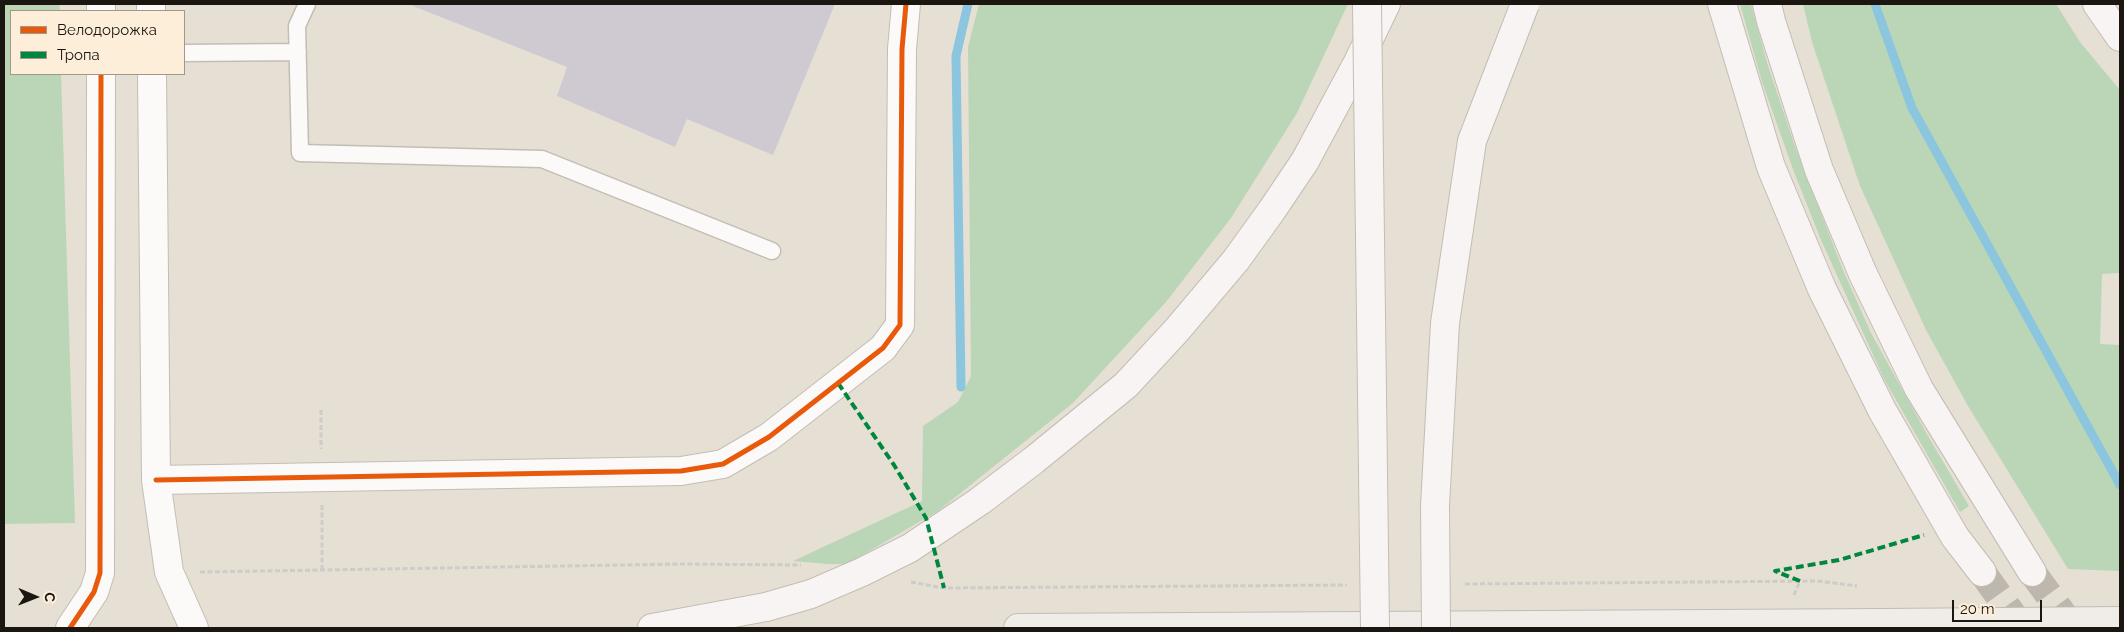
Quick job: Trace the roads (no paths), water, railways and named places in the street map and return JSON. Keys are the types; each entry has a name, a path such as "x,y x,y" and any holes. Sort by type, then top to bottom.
{"highway":[{"path":"1018,628 2120,621"}],"main road":[{"path":"1367,4 1375,628"},
{"path":"652,628 766,606 811,594 902,552 995,489 1070,432 1126,385 1176,331 1236,260 1272,210 1304,162 1358,62 1386,4"},
{"path":"1436,628 1435,506 1445,323 1472,140 1525,4"},
{"path":"1722,4 1771,167 1822,289 1882,410 1955,537 1982,572"},
{"path":"1767,4 1819,170 1863,274 1919,389 2032,572"},
{"path":"2097,4 2120,37"}],"street":[{"path":"156,480 681,471 723,464 769,437 883,348 900,325 902,48 906,4"},
{"path":"70,628 94,592 100,573 101,75"},
{"path":"152,75 156,480 169,572 194,628"}],"lane":[{"path":"307,4 297,26 300,153 542,159 772,251"},
{"path":"185,53 298,52"}],"waterway":[{"path":"961,387 956,56 968,4"},
{"path":"1875,4 1912,108 2120,485"}],"tunnel":[{"path":"1982,572 2022,628"},
{"path":"2032,572 2073,628"}]}
